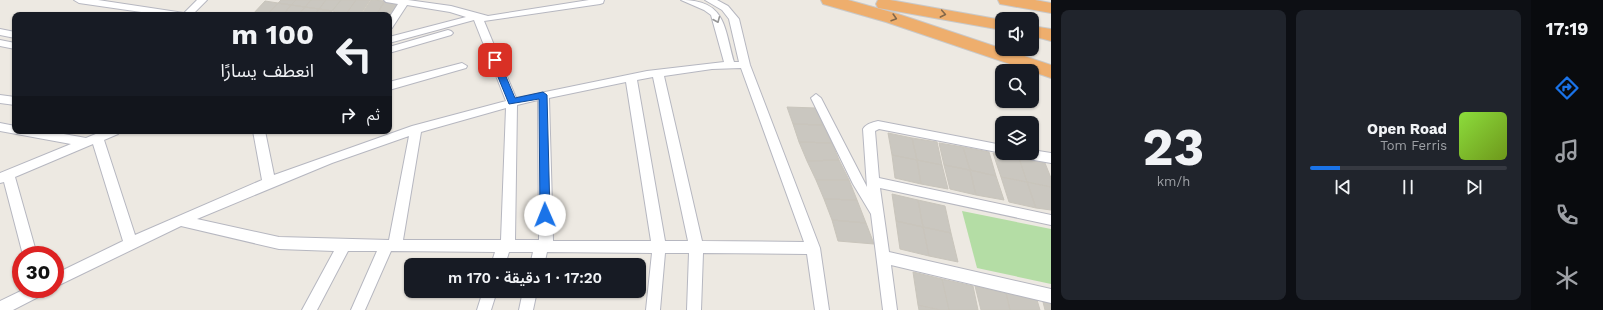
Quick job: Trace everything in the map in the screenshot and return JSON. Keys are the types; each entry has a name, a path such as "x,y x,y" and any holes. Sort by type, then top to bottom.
{"highway":[{"path":"829,0 892,18 1051,72"},
{"path":"863,0 995,24"},
{"path":"1006,0 1051,8"},
{"path":"1022,0 1051,4"},
{"path":"1039,32 1051,35"}],"street":[{"path":"79,0 161,12"},
{"path":"190,12 202,0"},
{"path":"389,0 451,9 477,18 512,102 506,245 501,258"},
{"path":"392,39 477,18 496,18 600,0"},
{"path":"686,0 707,8 715,14 730,65"},
{"path":"710,0 725,8 734,19 745,65 813,248 822,310"},
{"path":"392,21 404,2"},
{"path":"392,49 454,31"},
{"path":"0,32 12,34"},
{"path":"0,43 12,45"},
{"path":"64,277 131,244 269,182 416,129 512,102 543,95 631,78 730,65 745,65"},
{"path":"392,85 462,66"},
{"path":"658,74 696,247 694,310"},
{"path":"631,78 659,247 653,310"},
{"path":"539,258 544,245 543,95"},
{"path":"816,98 859,184 876,212 878,221"},
{"path":"0,99 12,101"},
{"path":"890,310 872,182 869,129 874,126 995,148"},
{"path":"0,127 12,129"},
{"path":"358,310 391,245 416,129"},
{"path":"46,134 91,140"},
{"path":"27,246 4,177 106,134"},
{"path":"260,134 269,182"},
{"path":"91,140 131,244"},
{"path":"1039,156 1051,158"},
{"path":"872,182 1051,220"},
{"path":"182,221 279,243 344,245 544,245 813,248"},
{"path":"309,310 344,245"},
{"path":"882,257 1051,296"},
{"path":"0,309 21,298"},
{"path":"484,310 488,298"},
{"path":"526,310 529,298"}],"green space":[{"path":"962,211 1051,229 1051,284 977,268"}],"building":[{"path":"281,0 296,0 291,5 278,3"},
{"path":"296,0 311,0 305,7 291,5"},
{"path":"311,0 326,0 319,9 305,7"},
{"path":"326,0 341,0 332,11 319,9"},
{"path":"341,0 356,0 347,12 332,11"},
{"path":"356,0 370,0 362,12 347,12"},
{"path":"371,0 385,1 378,12 363,12"},
{"path":"265,1 278,3 270,12 255,12"},
{"path":"385,1 399,3 392,14 392,12 378,12"},
{"path":"278,3 291,5 285,12 270,12"},
{"path":"291,5 305,7 301,12 285,12"},
{"path":"305,7 319,9 316,12 301,12"},
{"path":"319,9 332,11 331,12 316,12"},
{"path":"787,107 816,108 823,125 793,124"},
{"path":"793,124 823,125 832,143 799,142"},
{"path":"888,133 912,138 917,160 892,155"},
{"path":"912,138 937,142 942,165 917,160"},
{"path":"799,142 832,143 839,160 807,161"},
{"path":"939,143 963,147 970,170 944,165"},
{"path":"963,147 989,152 996,176 970,170"},
{"path":"892,155 917,160 921,184 895,178"},
{"path":"839,160 849,180 816,180 807,161"},
{"path":"917,160 942,165 948,189 921,184"},
{"path":"995,160 1020,160 1027,182 1001,177"},
{"path":"1020,160 1045,163 1051,178 1051,187 1027,182"},
{"path":"944,165 970,170 976,195 950,189"},
{"path":"970,170 996,176 1004,200 976,195"},
{"path":"1001,177 1027,182 1036,208 1009,202"},
{"path":"816,180 849,180 857,200 824,199"},
{"path":"1027,182 1051,187 1051,210 1036,208"},
{"path":"892,194 918,200 923,227 896,221"},
{"path":"824,199 857,200 866,223 832,220"},
{"path":"918,200 945,206 951,233 923,227"},
{"path":"832,220 866,223 874,244 838,241"},
{"path":"896,221 923,227 929,256 900,249"},
{"path":"923,227 951,233 958,262 929,256"},
{"path":"913,272 942,279 949,310 940,310 918,305"},
{"path":"942,279 973,286 978,310 949,310"},
{"path":"975,286 1006,293 1010,310 981,310"},
{"path":"1006,293 1037,300 1040,310 1010,310"},
{"path":"1043,302 1051,304 1051,310 1045,310"},
{"path":"918,305 940,310 919,310"}],"route":[{"path":"495,60 512,102 543,95 545,215"}]}
